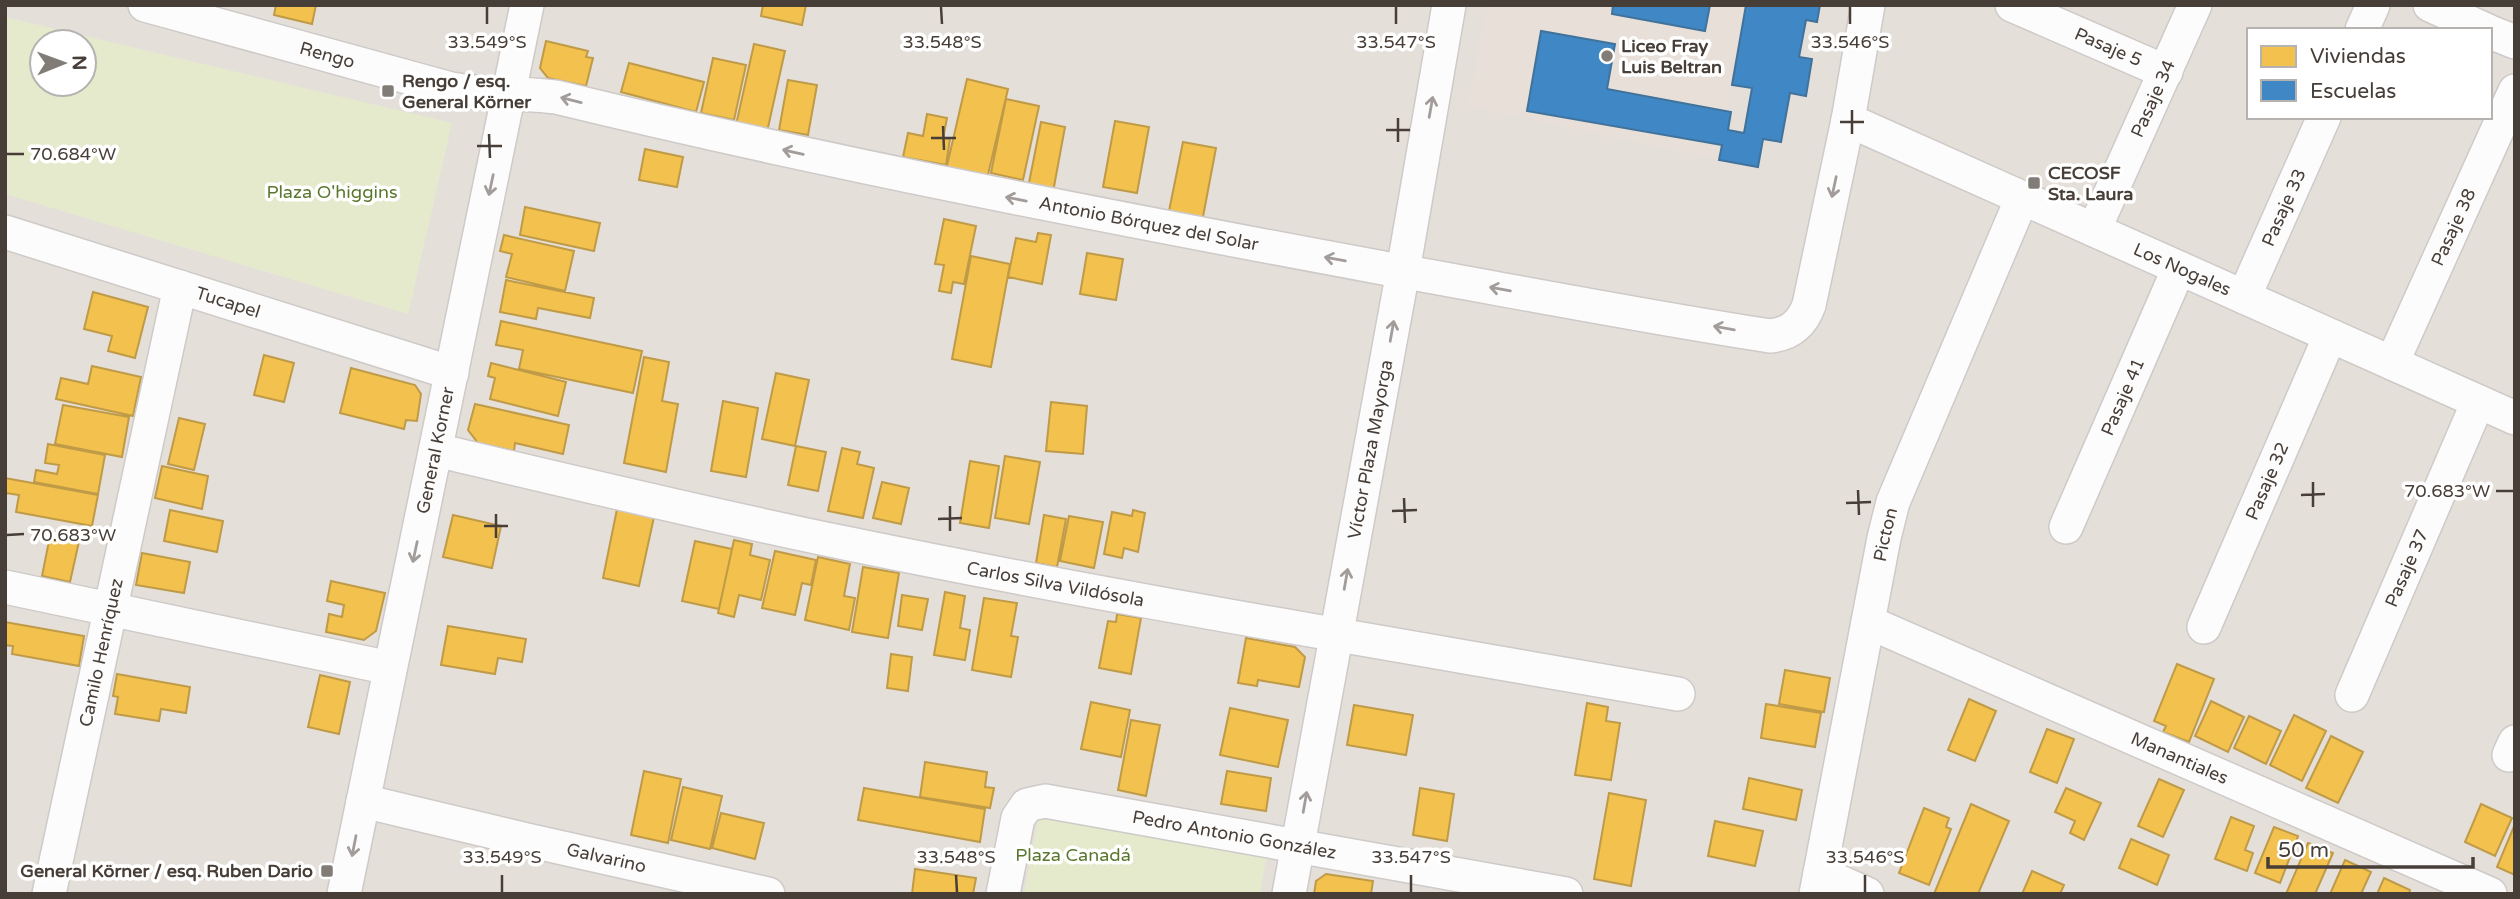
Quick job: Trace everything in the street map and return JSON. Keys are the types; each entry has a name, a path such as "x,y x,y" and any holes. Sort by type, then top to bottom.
{"street":[{"name":"Rengo","path":"145,5 231,17 451,89 482,94 510,94"},
{"name":"General Korner","path":"344,894 527,5"},
{"name":"Víctor Plaza Mayorga","path":"1289,894 1448,5"},
{"path":"1848,120 1868,5"},
{"name":"Pasaje 5","path":"2012,5 2165,72"},
{"name":"Pasaje 34","path":"2094,230 2195,5"},
{"path":"2363,28 2373,5"},
{"path":"2430,5 2481,28"},
{"path":"2492,33 2515,42"},
{"name":"Pasaje 38","path":"2392,363 2515,91"},
{"name":"Antonio Bórquez del Solar","path":"510,94 533,93 556,97 1009,198 1770,336 1791,330 1805,315 1809,305 1848,120"},
{"name":"Pasaje 33","path":"2244,298 2323,119"},
{"name":"Los Nogales","path":"1848,120 2515,418"},
{"name":"Picton","path":"1818,883 1893,502 2022,198"},
{"name":"Tucapel","path":"5,232 452,373"},
{"name":"Pasaje 41","path":"2066,527 2179,268"},
{"name":"Camilo Henríquez","path":"49,894 180,287"},
{"name":"Pasaje 32","path":"2204,627 2330,336"},
{"name":"Pasaje 37","path":"2352,695 2478,402"},
{"name":"Carlos Silva Vildósola","path":"436,450 842,543 1143,601 1678,694"},
{"path":"5,587 390,668"},
{"name":"Manantiales","path":"1868,622 2443,884 2490,894"},
{"name":"Galvarino","path":"363,801 768,894"},
{"name":"Pedro Antonio González","path":"1003,894 1018,818 1027,805 1037,801 1566,894"},
{"path":"1818,883 1867,894"}],"shaded area":[{"path":"5,5 2515,5 2515,894 5,894"},
{"name":"Liceo Fray Luis Beltran","path":"1487,5 1744,5 1719,160 1468,106"}],"green space":[{"name":"Plaza O'higgins","path":"5,17 51,28 28,28 28,98 98,98 98,39 452,123 408,314 5,194"},
{"name":"Plaza Canadá","path":"1040,809 1267,853 1260,894 1024,894"}],"building: Viviendas":[{"path":"276,5 316,5 312,24 274,15"},
{"path":"763,5 806,5 802,25 761,16"},
{"path":"546,41 588,51 586,57 593,58 586,86 548,78 540,68"},
{"path":"754,44 785,51 767,132 736,125"},
{"path":"713,58 746,65 734,120 701,113"},
{"path":"629,63 704,82 696,112 621,92"},
{"path":"967,79 1008,89 987,179 946,170"},
{"path":"788,80 817,85 808,135 779,130"},
{"path":"1006,99 1039,106 1023,180 991,173"},
{"path":"927,114 947,118 943,138 950,139 946,165 903,157 908,133 923,136"},
{"path":"1115,121 1149,127 1137,193 1103,187"},
{"path":"1041,122 1065,127 1053,192 1028,188"},
{"path":"1183,142 1216,148 1202,222 1168,216"},
{"path":"645,149 683,157 677,187 639,180"},
{"path":"525,207 600,223 594,251 520,235"},
{"path":"944,219 976,226 964,284 953,282 951,293 939,291 944,265 935,264"},
{"path":"1038,233 1051,235 1042,284 1008,277 1016,238 1036,242"},
{"path":"504,235 574,251 565,291 506,277 512,254 500,251"},
{"path":"1087,253 1123,259 1116,300 1080,294"},
{"path":"971,256 1010,264 991,367 952,359"},
{"path":"506,280 594,298 590,318 538,308 536,319 500,312"},
{"path":"93,292 148,307 135,358 108,351 112,336 84,329"},
{"path":"501,321 642,351 633,393 519,369 523,350 496,345"},
{"path":"264,355 294,363 284,402 254,395"},
{"path":"644,357 669,362 662,401 678,404 666,472 624,463"},
{"path":"491,363 566,382 558,416 490,399 495,378 488,376"},
{"path":"92,366 141,377 133,416 56,399 61,378 88,384"},
{"path":"351,368 415,385 421,394 417,421 406,420 404,429 340,413"},
{"path":"776,373 809,380 795,446 762,439"},
{"path":"723,401 758,408 746,477 711,471"},
{"path":"1051,402 1087,406 1083,454 1046,451"},
{"path":"475,404 569,425 563,454 515,443 514,451 478,443 468,430"},
{"path":"63,405 129,417 122,457 55,444"},
{"path":"179,418 205,424 194,470 168,464"},
{"path":"48,444 105,455 98,494 34,482 36,470 57,474 59,465 45,463"},
{"path":"796,446 826,452 818,491 788,485"},
{"path":"842,448 860,452 857,464 874,468 863,518 828,511"},
{"path":"1005,456 1040,462 1029,524 995,518"},
{"path":"970,461 999,466 989,528 960,523"},
{"path":"162,466 208,476 202,509 155,498"},
{"path":"5,478 98,495 92,526 16,512 19,495 5,493"},
{"path":"882,482 909,488 901,524 873,518"},
{"path":"617,509 654,517 639,586 603,578"},
{"path":"170,510 223,521 217,552 164,541"},
{"path":"1133,510 1145,513 1138,552 1124,548 1122,558 1104,554 1112,512 1132,516"},
{"path":"453,515 501,526 492,568 443,557"},
{"path":"1044,515 1066,519 1057,567 1036,563"},
{"path":"1069,516 1103,522 1094,568 1060,561"},
{"path":"51,531 80,537 70,582 42,576"},
{"path":"734,540 752,544 750,555 770,560 761,600 739,595 734,617 718,613"},
{"path":"695,541 732,549 719,609 682,601"},
{"path":"775,551 816,560 811,585 802,583 795,615 762,608"},
{"path":"142,553 190,562 184,593 136,585"},
{"path":"818,557 850,564 844,596 855,598 849,630 805,620"},
{"path":"863,567 899,573 888,638 852,632"},
{"path":"331,581 385,593 376,631 364,640 326,632 329,614 342,617 344,605 327,601"},
{"path":"945,592 965,596 960,628 970,630 965,660 934,655"},
{"path":"902,595 928,599 922,630 898,626"},
{"path":"984,598 1017,603 1011,636 1018,637 1011,677 972,670"},
{"path":"1117,614 1141,618 1131,674 1099,668 1108,621 1116,622"},
{"path":"5,622 84,636 79,666 12,654 13,646 5,645"},
{"path":"448,626 526,639 522,662 498,658 495,674 441,665"},
{"path":"1246,638 1295,647 1305,657 1299,687 1258,680 1257,686 1238,683"},
{"path":"891,654 912,657 908,691 887,688"},
{"path":"2177,664 2214,679 2189,742 2163,732 2166,726 2154,721"},
{"path":"1785,670 1830,678 1824,712 1779,704"},
{"path":"117,674 190,687 186,713 161,709 159,721 115,714 118,697 113,696"},
{"path":"320,675 350,682 339,734 308,727"},
{"path":"1969,699 1996,711 1975,761 1948,750"},
{"path":"2211,701 2244,717 2228,752 2195,736"},
{"path":"1091,702 1130,710 1121,757 1081,749"},
{"path":"1587,703 1608,707 1606,721 1620,723 1611,780 1575,775"},
{"path":"1766,704 1821,713 1815,747 1761,738"},
{"path":"1354,705 1413,715 1406,755 1347,745"},
{"path":"1230,708 1288,720 1278,767 1220,755"},
{"path":"2294,715 2326,731 2302,781 2270,765"},
{"path":"2249,716 2281,731 2266,764 2234,748"},
{"path":"1131,720 1160,725 1146,796 1118,790"},
{"path":"2047,729 2074,739 2057,783 2030,772"},
{"path":"2331,736 2363,752 2338,803 2306,788"},
{"path":"925,762 987,772 985,787 994,788 990,808 920,797"},
{"path":"644,771 681,779 668,843 631,835"},
{"path":"1227,771 1271,778 1266,811 1221,804"},
{"path":"1749,778 1802,790 1796,820 1743,809"},
{"path":"2159,779 2184,790 2163,837 2138,826"},
{"path":"683,787 722,796 710,849 671,840"},
{"path":"864,788 985,809 980,842 858,820"},
{"path":"1420,788 1454,794 1447,841 1413,835"},
{"path":"2066,788 2101,803 2084,840 2070,833 2075,821 2055,812"},
{"path":"1609,793 1646,800 1631,886 1594,879"},
{"path":"1971,804 2009,821 1978,894 1934,894"},
{"path":"2481,804 2512,818 2495,856 2465,842"},
{"path":"1924,808 1949,818 1946,827 1951,829 1929,885 1899,873"},
{"path":"721,813 764,823 755,859 712,848"},
{"path":"2231,817 2254,826 2245,850 2253,853 2247,871 2215,859"},
{"path":"1715,821 1763,831 1755,866 1708,856"},
{"path":"2515,824 2515,875 2497,867"},
{"path":"2274,827 2298,836 2280,883 2255,873"},
{"path":"2131,839 2169,855 2157,885 2119,868"},
{"path":"2308,843 2333,853 2315,894 2286,894"},
{"path":"2345,860 2371,872 2361,894 2330,894"},
{"path":"915,869 976,878 973,894 912,894"},
{"path":"2032,871 2064,885 2060,894 2022,894"},
{"path":"1326,874 1373,881 1371,894 1314,894 1316,881"},
{"path":"2384,878 2410,890 2409,894 2377,894"}],"building: Escuelas":[{"path":"1613,5 1710,5 1705,31 1612,14"},
{"path":"1746,5 1820,5 1817,22 1806,20 1799,57 1812,59 1806,96 1790,93 1781,142 1763,139 1758,167 1719,160 1722,145 1527,111 1541,31 1615,44 1607,89 1731,112 1728,130 1744,133 1752,88 1732,85"}],"place":[{"name":"Liceo Fray Luis Beltran","path":"1607,56"},
{"name":"Rengo / esq. General Körner","path":"388,91"},
{"name":"CECOSF Sta. Laura","path":"2034,183"},
{"name":"General Körner / esq. Ruben Dario","path":"327,871"}]}
